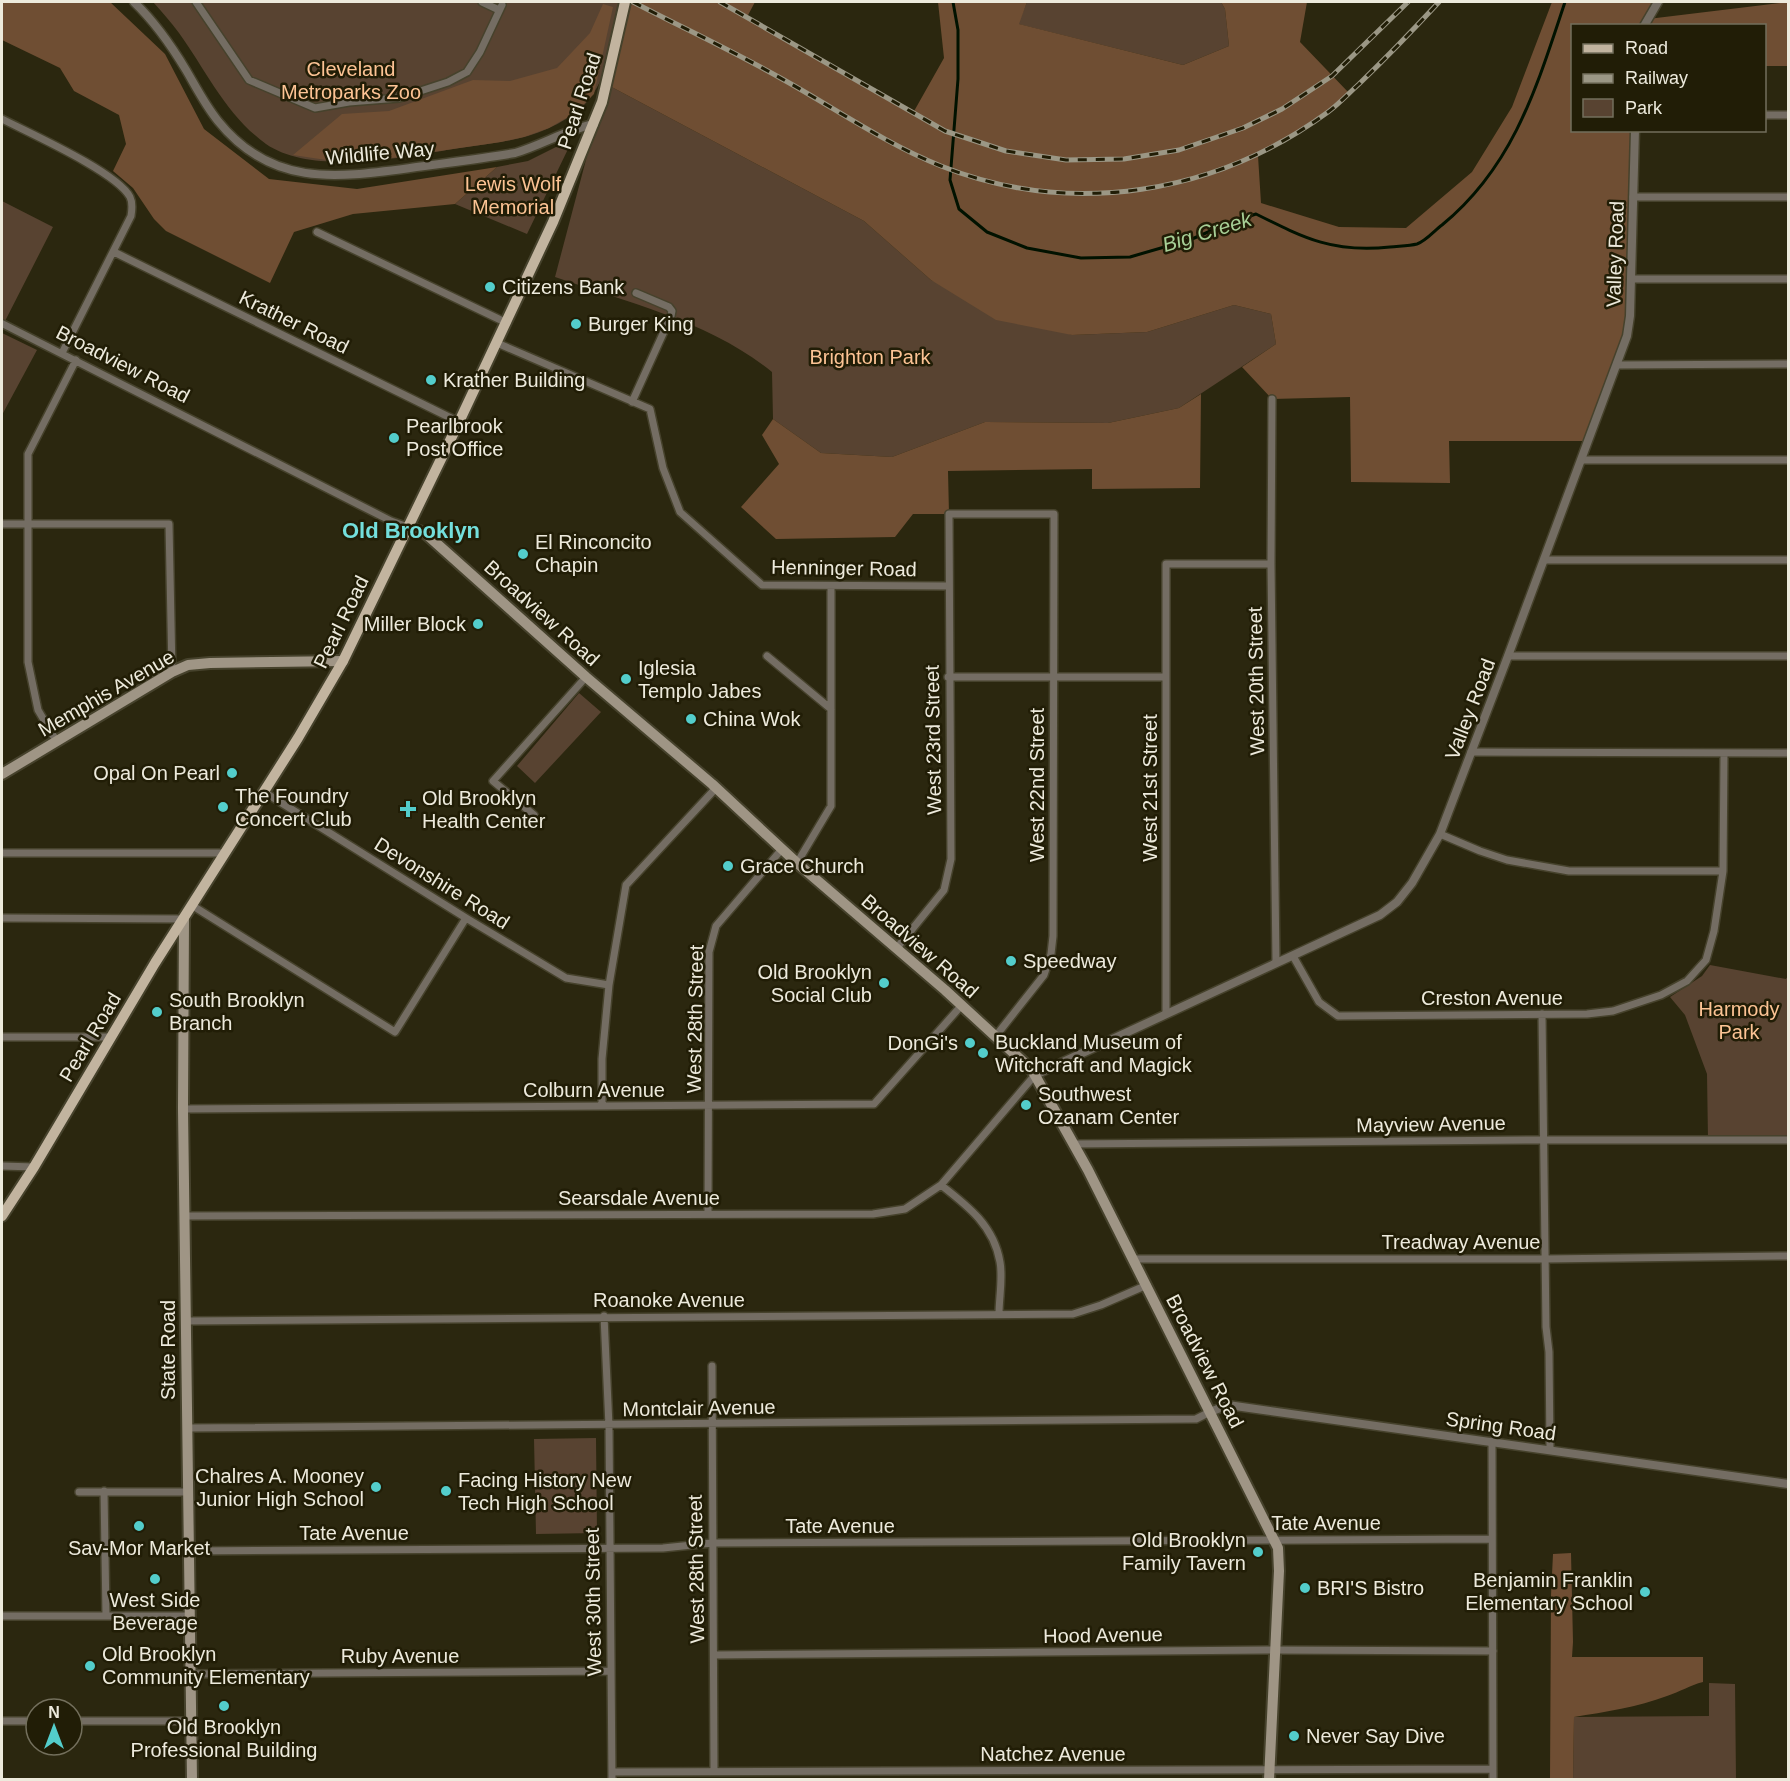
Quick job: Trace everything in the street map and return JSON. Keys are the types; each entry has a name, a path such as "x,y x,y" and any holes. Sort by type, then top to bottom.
{"main road":[{"name":"Pearl Road","path":"2,1216 343,661 507,323 553,222 602,102 625,2"},
{"name":"Broadview Road","path":"408,527 425,533 586,677 716,788 797,863 1027,1065 1035,1075 1074,1144 1274,1540 1279,1555 1279,1571 1269,1774"},
{"name":"Memphis Avenue","path":"2,774 172,672 189,666 210,663 343,661"},
{"name":"State Road","path":"184,919 183,1109 192,1779"}],"street":[{"name":"Wildlife Way","path":"134,2 163,34 205,103 233,138 254,154 270,162 305,174 334,177 366,174 515,153 594,124"},
{"path":"196,2 249,80 315,108 349,102 399,98 448,82 467,72 480,52 500,7 482,2"},
{"path":"1645,24 1658,2"},
{"path":"1766,115 1788,115"},
{"path":"2,119 93,165 123,189 132,202 131,216 62,353"},
{"name":"Valley Road","path":"1035,1075 1380,915 1397,902 1412,884 1440,834 1545,560 1627,336 1630,318 1635,132"},
{"path":"1633,197 1788,197"},
{"path":"317,232 507,323"},
{"name":"Krather Road","path":"114,252 459,422"},
{"path":"1631,279 1788,279"},
{"path":"632,402 672,311 669,307 636,293"},
{"name":"Broadview Road","path":"3,324 391,521 408,527"},
{"name":"Henninger Road","path":"497,343 650,409 663,468 681,512 762,585 949,586"},
{"path":"57,742 39,710 28,662 28,454 75,360"},
{"path":"1617,365 1788,364"},
{"name":"West 20th Street","path":"1272,399 1271,564 1276,963"},
{"path":"1581,460 1788,460"},
{"name":"West 22nd Street","path":"949,514 1053,514 1053,936 1051,954 1044,975 995,1037"},
{"name":"West 23rd Street","path":"896,949 944,890 951,859 948,678 949,514"},
{"path":"2,524 169,524 172,672"},
{"path":"1545,560 1788,560"},
{"name":"West 21st Street","path":"1166,1013 1166,564 1271,564"},
{"path":"797,863 831,806 831,586"},
{"path":"767,656 831,709"},
{"path":"1508,656 1788,656"},
{"path":"534,815 494,781 586,677"},
{"path":"948,678 1166,678"},
{"path":"1472,752 1788,753"},
{"path":"1440,834 1508,860 1569,871 1723,871 1724,754"},
{"path":"602,1106 602,1059 609,985 626,885 716,788"},
{"name":"Devonshire Road","path":"264,792 566,978 609,985"},
{"name":"West 28th Street","path":"708,1214 709,952 716,926 782,849"},
{"path":"2,853 225,853"},
{"name":"Creston Avenue","path":"1293,956 1319,1002 1338,1016 1587,1014 1613,1011 1662,995 1687,981 1706,960 1714,931 1723,871"},
{"path":"193,906 395,1032 466,918"},
{"path":"2,918 184,919"},
{"name":"Colburn Avenue","path":"183,1109 874,1104 961,1006"},
{"path":"1542,1014 1550,1449"},
{"path":"2,1036 110,1037"},
{"name":"Searsdale Avenue","path":"185,1216 873,1214 905,1209 941,1185 1035,1075"},
{"name":"Mayview Avenue","path":"1074,1144 1788,1140"},
{"path":"2,1166 34,1167"},
{"path":"941,1185 984,1223 994,1240 1001,1264 999,1314"},
{"name":"Treadway Avenue","path":"1133,1259 1545,1259 1788,1256"},
{"name":"Roanoke Avenue","path":"185,1321 1073,1314 1101,1305 1146,1285"},
{"name":"West 30th Street","path":"604,1316 609,1426 612,1776"},
{"name":"West 28th Street","path":"712,1366 714,1771"},
{"name":"Spring Road","path":"1210,1412 1228,1405 1788,1484"},
{"name":"Montclair Avenue","path":"187,1428 1196,1419 1210,1412"},
{"path":"1492,1441 1493,1779"},
{"path":"104,1491 105,1616"},
{"path":"79,1492 188,1492"},
{"name":"Tate Avenue","path":"189,1551 663,1548 712,1543 1491,1539"},
{"path":"2,1616 190,1616"},
{"name":"Hood Avenue","path":"714,1654 1493,1650"},
{"name":"Ruby Avenue","path":"190,1674 611,1671"},
{"path":"2,1721 24,1721"},
{"path":"84,1721 191,1722"},
{"name":"Natchez Avenue","path":"612,1776 714,1771 915,1775 1269,1774 1493,1769"}],"green space":[{"name":"Cleveland Metroparks Zoo","path":"153,2 621,2 609,55 600,82 585,104 557,124 537,133 504,142 413,156 333,162 285,154 252,133 228,106 179,33"},
{"path":"1027,2 1221,2 1225,9 1229,46 1183,65 1018,24"},
{"name":"Brighton Park","path":"606,84 864,221 931,280 1072,335 1147,332 1234,305 1271,314 1276,344 1179,408 1108,423 985,422 892,457 821,453 773,419 772,372 748,355 696,327 640,305 555,277"},
{"name":"Lewis Wolf Memorial","path":"568,141 569,147 527,234 455,204 497,167 528,161"},
{"path":"2,201 53,227 2,327"},
{"path":"2,333 37,350 2,415"},
{"path":"579,693 601,712 535,783 517,766"},
{"name":"Harmody Park","path":"1710,965 1786,979 1788,976 1788,1140 1708,1140 1707,1074 1685,1015 1670,997 1702,976"},
{"path":"596,1438 597,1533 536,1534 534,1439"},
{"path":"1709,1683 1735,1684 1736,1779 1573,1780 1574,1717 1709,1716"}],"shaded area":[{"path":"2,2 110,2 165,54 204,129 269,179 357,189 497,167 455,204 353,214 294,232 270,283 166,231 154,219 133,188 113,171 126,144 119,115 74,91 60,68 2,40"},
{"path":"625,2 755,2 747,17 913,113 944,58 938,2 1027,2 1019,24 1183,65 1229,46 1225,9 1221,2 1307,2 1300,42 1349,93 1293,135 1258,156 1261,203 1339,227 1406,228 1472,172 1512,107 1552,2 1658,2 1648,19 1788,2 1788,66 1766,66 1766,24 1571,24 1571,132 1635,132 1630,316 1588,441 1449,441 1450,483 1351,482 1350,397 1272,399 1242,367 1276,344 1271,314 1234,305 1147,332 1072,335 996,320 931,280 864,221 606,84"},
{"path":"603,4 613,7 594,94 575,113 549,128 501,142 371,161 333,161 293,155 342,114 389,111 473,80 510,81 557,68 590,33"},
{"path":"1201,394 1200,488 1092,489 1092,469 948,471 949,514 913,514 895,537 776,539 741,507 779,464 762,435 773,419 821,453 892,457 985,422 1108,423 1179,408"},
{"path":"1571,1553 1572,1657 1703,1657 1703,1682 1645,1703 1574,1717 1573,1779 1550,1779 1553,1554"}],"waterway":[{"name":"Big Creek","path":"953,2 958,30 958,79 950,180 959,209 987,232 1027,248 1081,258 1130,257 1192,239 1256,214 1290,231 1336,246 1370,248 1420,243 1467,202 1488,177 1505,151 1533,94 1565,2"}],"railway":[{"path":"633,2 747,60 881,137 941,166 991,182 1041,191 1091,193 1142,189 1191,179 1239,162 1285,140 1336,106 1439,2"},
{"path":"720,2 945,131 1006,151 1066,160 1124,159 1179,150 1243,128 1282,109 1332,76 1408,2"}],"place":[{"name":"Citizens Bank","path":"490,287"},
{"name":"Burger King","path":"576,324"},
{"name":"Krather Building","path":"431,380"},
{"name":"Pearlbrook Post Office","path":"394,438"},
{"name":"El Rinconcito Chapin","path":"523,554"},
{"name":"Miller Block","path":"478,624"},
{"name":"Iglesia Templo Jabes","path":"626,679"},
{"name":"China Wok","path":"691,719"},
{"name":"Opal On Pearl","path":"232,773"},
{"name":"The Foundry Concert Club","path":"223,807"},
{"name":"Old Brooklyn Health Center","path":"408,809"},
{"name":"Grace Church","path":"728,866"},
{"name":"Speedway","path":"1011,961"},
{"name":"Old Brooklyn Social Club","path":"884,983"},
{"name":"South Brooklyn Branch","path":"157,1012"},
{"name":"DonGi's","path":"970,1043"},
{"name":"Buckland Museum of Witchcraft and Magick","path":"983,1053"},
{"name":"Southwest Ozanam Center","path":"1026,1105"},
{"name":"Chalres A. Mooney Junior High School","path":"376,1487"},
{"name":"Facing History New Tech High School","path":"446,1491"},
{"name":"Sav-Mor Market","path":"139,1526"},
{"name":"Old Brooklyn Family Tavern","path":"1258,1552"},
{"name":"West Side Beverage","path":"155,1579"},
{"name":"BRI'S Bistro","path":"1305,1588"},
{"name":"Benjamin Franklin Elementary School","path":"1645,1592"},
{"name":"Old Brooklyn Community Elementary","path":"90,1666"},
{"name":"Old Brooklyn Professional Building","path":"224,1706"},
{"name":"Never Say Dive","path":"1294,1736"}],"district":[{"name":"Old Brooklyn","path":"411,530"}]}
